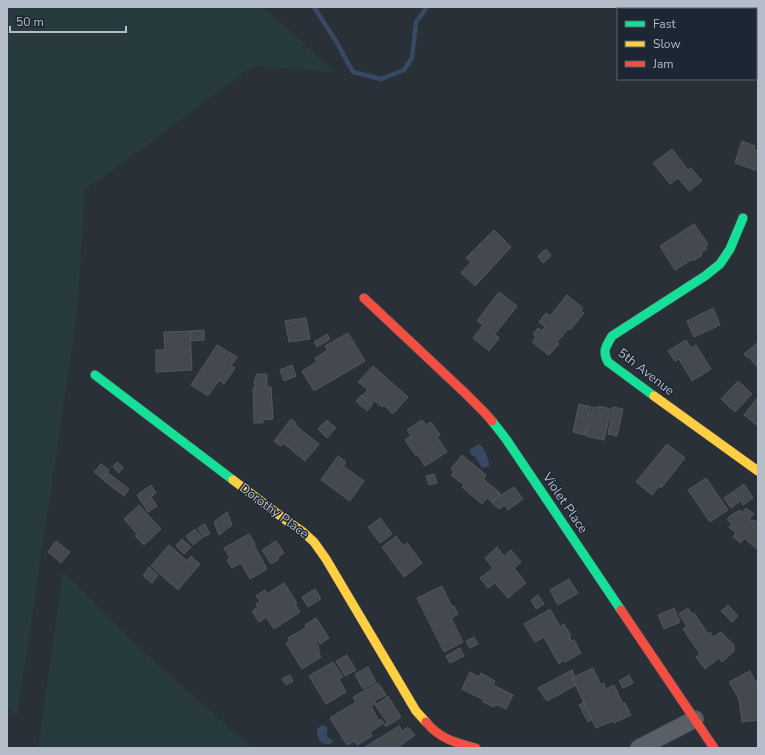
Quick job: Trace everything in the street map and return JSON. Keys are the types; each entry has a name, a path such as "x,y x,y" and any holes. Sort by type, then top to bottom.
{"street":[{"name":"5th Avenue","path":"743,218 730,249 720,264 705,276 612,336 607,344 605,356 608,362 758,471"},
{"name":"Violet Place","path":"364,298 465,393 485,413 506,439 714,748"},
{"name":"Dorothy Place","path":"95,375 286,521 303,532 314,542 330,566 416,711 428,725 440,734 455,743 476,748"},
{"path":"639,748 695,719"}],"green space":[{"path":"7,7 263,7 335,72 253,66 85,190 77,315 17,717 7,705"},
{"path":"63,571 137,646 252,748 38,748"}],"water":[{"path":"479,444 485,451 489,463 489,466 482,468 475,456 472,456 469,450"},
{"path":"322,725 327,728 327,736 333,741 332,743 325,744 320,741 317,729"}],"building":[{"path":"742,141 755,146 754,150 758,151 758,171 735,163"},
{"path":"672,149 688,170 691,168 702,181 689,191 678,178 670,184 653,163"},
{"path":"694,224 708,244 705,246 707,249 702,252 701,256 691,260 675,270 660,246"},
{"path":"494,230 511,247 475,286 461,273 471,262 466,258"},
{"path":"546,249 551,256 543,263 538,256"},
{"path":"499,292 517,306 495,334 499,338 489,351 473,338 483,325 477,321"},
{"path":"567,295 583,308 581,311 584,313 570,330 568,329 557,342 559,344 549,355 532,342 536,337 533,334 538,328 542,331 545,327 539,322 546,313 550,316"},
{"path":"713,308 720,325 694,337 687,321"},
{"path":"306,318 310,339 289,342 285,321"},
{"path":"204,330 204,340 191,341 190,331"},
{"path":"190,331 192,370 156,372 156,350 165,350 164,332"},
{"path":"348,333 365,361 314,391 302,371 317,362 315,358 328,350 325,346"},
{"path":"327,334 330,339 317,347 314,342"},
{"path":"686,340 691,348 696,345 711,369 692,381 679,359 675,361 668,351"},
{"path":"757,343 758,368 749,357 748,358 744,354"},
{"path":"217,345 237,357 231,366 235,368 224,384 219,380 208,396 191,385"},
{"path":"292,365 296,376 284,381 280,370"},
{"path":"373,366 408,397 393,414 384,405 382,407 375,401 371,404 362,396 368,390 358,382"},
{"path":"257,374 267,374 267,387 271,387 273,419 263,420 263,423 254,423 253,388 255,388 254,381"},
{"path":"738,381 752,394 735,412 721,399"},
{"path":"361,395 372,405 367,411 356,401"},
{"path":"758,397 758,426 744,415"},
{"path":"579,404 591,407 585,435 573,432"},
{"path":"598,406 611,409 604,440 586,436 593,407 598,408"},
{"path":"613,407 623,409 617,436 608,434"},
{"path":"291,419 297,424 295,425 319,444 305,461 283,443 281,446 274,441"},
{"path":"327,420 336,428 327,438 318,429"},
{"path":"422,420 426,425 431,422 440,435 437,437 447,452 425,466 405,440 411,436 407,430"},
{"path":"667,444 685,458 661,488 659,486 652,495 636,482"},
{"path":"462,455 486,475 483,479 500,493 492,502 487,498 482,504 462,487 464,485 451,475 454,472 451,469"},
{"path":"338,456 346,462 343,466 364,481 350,501 321,480"},
{"path":"117,462 123,467 119,473 113,467"},
{"path":"101,464 109,470 103,479 94,472"},
{"path":"108,473 129,489 124,496 103,480"},
{"path":"434,474 437,483 429,485 426,476"},
{"path":"706,478 728,510 710,522 688,490"},
{"path":"744,484 753,498 743,505 733,492"},
{"path":"151,485 156,493 142,503 137,495"},
{"path":"514,487 523,499 508,510 505,505 499,509 492,503 500,494 501,495"},
{"path":"732,492 739,502 731,508 724,498"},
{"path":"151,497 157,506 148,512 143,504"},
{"path":"139,505 161,529 144,545 135,536 137,534 124,519"},
{"path":"746,508 754,514 749,519 758,522 758,550 744,538 741,543 733,537 736,533 729,527 732,523 727,520 730,516 740,510 742,513"},
{"path":"227,512 232,525 219,535 214,522"},
{"path":"380,518 392,534 380,543 368,527"},
{"path":"205,524 210,534 203,537 198,528"},
{"path":"195,529 202,538 193,545 186,536"},
{"path":"249,534 267,569 250,579 241,563 232,568 227,560 230,558 224,548"},
{"path":"396,536 403,546 407,543 422,563 404,577 382,547"},
{"path":"182,539 191,547 184,554 176,546"},
{"path":"56,541 70,552 61,563 48,552"},
{"path":"276,541 284,553 277,558 278,560 271,564 262,550"},
{"path":"169,545 187,561 191,556 200,564 178,590 151,566"},
{"path":"497,547 504,556 511,550 521,562 514,568 526,583 508,598 495,583 488,588 480,578 493,568 485,558"},
{"path":"149,567 158,575 152,583 143,576"},
{"path":"569,579 578,593 558,605 550,590"},
{"path":"284,583 297,603 295,604 300,612 274,629 266,617 259,622 252,611 258,607 256,604 260,601 256,596 265,590 267,594"},
{"path":"442,586 452,607 454,606 458,614 451,618 463,642 444,652 417,598"},
{"path":"315,589 321,599 308,607 302,597"},
{"path":"538,595 544,604 536,609 531,600"},
{"path":"728,605 738,616 732,622 721,611"},
{"path":"674,608 680,622 664,629 658,615"},
{"path":"688,608 692,614 694,613 708,634 710,632 713,637 721,632 734,645 734,651 722,662 719,658 705,669 696,657 700,654 683,629 687,626 679,614"},
{"path":"550,609 560,627 564,624 571,636 569,637 572,641 574,640 581,653 565,662 564,660 559,664 544,637 535,642 524,624"},
{"path":"316,618 329,638 320,644 317,640 315,640 319,647 318,648 320,651 318,652 321,657 302,669 286,643 290,641 288,638 307,627 305,625"},
{"path":"474,637 478,644 470,648 466,641"},
{"path":"460,648 464,656 450,663 446,656"},
{"path":"347,655 356,670 345,676 336,661"},
{"path":"333,662 343,677 339,679 346,692 326,704 309,676"},
{"path":"368,667 376,682 363,689 355,674"},
{"path":"593,668 601,685 604,683 606,689 614,685 623,704 625,703 631,715 614,723 613,721 596,728 572,678"},
{"path":"572,670 575,677 572,678 576,685 547,701 538,688"},
{"path":"750,671 755,681 758,679 758,720 742,722 739,699 729,682"},
{"path":"470,672 479,677 481,673 495,681 493,685 513,695 506,709 495,704 494,707 483,702 484,700 462,689"},
{"path":"290,675 293,681 286,685 282,679"},
{"path":"629,675 633,683 623,688 619,681"},
{"path":"378,683 386,695 374,701 376,703 371,706 379,721 381,719 384,723 370,732 372,736 357,745 355,741 347,745 330,718 356,702 353,697"},
{"path":"388,696 401,717 386,727 384,725 387,722 375,705"},
{"path":"584,702 592,720 588,722 579,705"},
{"path":"399,726 402,731 408,727 415,735 400,746 401,748 365,748 365,747"}],"waterway":[{"path":"314,7 336,41 353,72 381,79 404,70 412,58 416,22 427,7"}],"traffic: fast":[{"path":"654,396 608,362 605,355 608,343 612,336 705,276 720,264 730,249 743,218"},
{"path":"95,375 233,480"},
{"path":"492,421 506,439 621,610"}],"traffic: slow":[{"path":"654,396 758,471"},
{"path":"233,480 303,532 314,542 326,559 416,711 426,722"}],"traffic: jam":[{"path":"364,298 465,393 492,421"},
{"path":"621,610 714,748"},
{"path":"426,722 437,733 449,740 476,748"}]}
